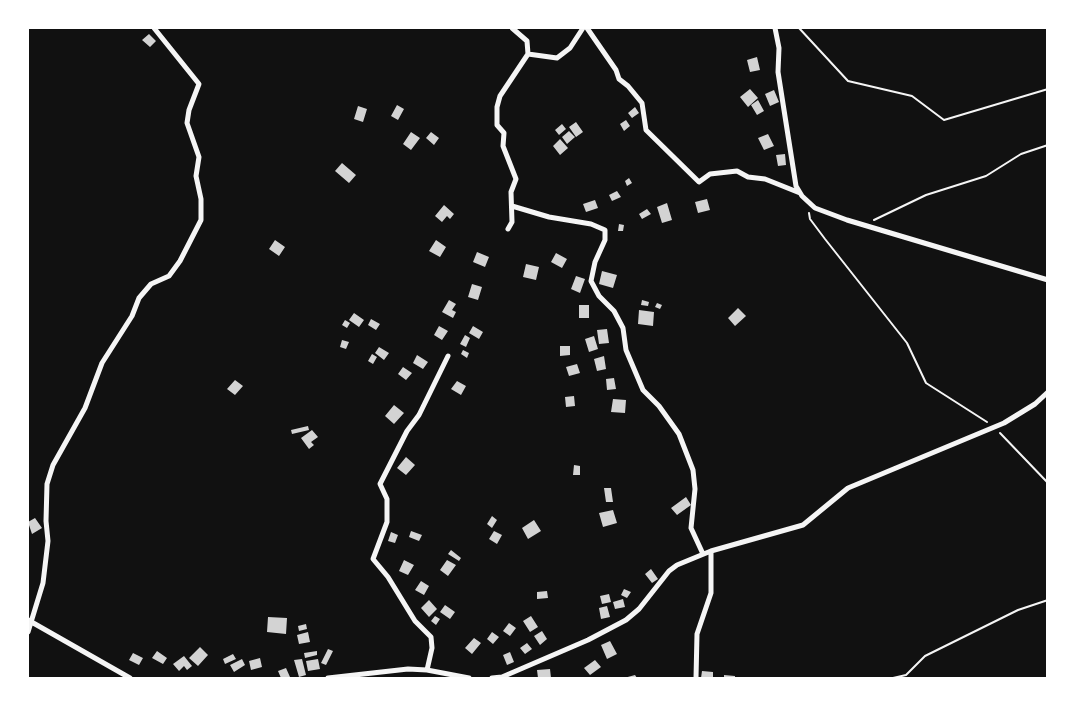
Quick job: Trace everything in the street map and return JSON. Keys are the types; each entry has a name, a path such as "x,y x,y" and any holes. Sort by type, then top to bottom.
{"street":[{"path":"28,632 29,621 43,583 48,541 46,521 47,484 53,465 85,408 102,363 132,316 139,298 151,284 169,276 180,261 201,220 196,176 199,157 187,123 189,110 199,84 154,28"},
{"path":"508,229 512,222 511,192 516,178 503,146 504,133 497,125 497,107 500,96 528,54 527,41 512,28"},
{"path":"528,54 557,58 570,48 583,28"},
{"path":"587,28 616,70 619,79 628,86 642,103 646,130 699,182 710,174 737,171 748,177 764,179 800,193"},
{"path":"774,28 779,48 778,72 796,186 807,201 815,208 867,227 1048,280"},
{"path":"512,206 549,217 591,224 604,230 605,240 595,262 591,281 599,296 614,311 623,328 626,350 643,390 659,406 679,434 693,470 695,489 691,528 703,554"},
{"path":"427,670 432,648 431,637 415,621 388,576 372,559 387,522 387,500 380,484 406,431 419,416 448,356"},
{"path":"492,678 502,677 588,640 626,620 639,609 669,571 710,551 803,525 848,488 874,475 994,427 1035,404 1048,392"},
{"path":"696,678 697,634 711,594 710,551"},
{"path":"29,621 130,678"},
{"path":"328,678 408,669 427,670 469,678"}],"path":[{"path":"799,28 848,82 912,96 944,120 1048,89"},
{"path":"867,227 874,219 889,211 926,195 986,176 1021,154 1048,145"},
{"path":"807,201 810,218 907,343 926,383 994,427 1048,484"},
{"path":"893,678 906,675 926,656 1018,610 1048,600"}],"building":[{"path":"149,34 156,41 150,47 142,40"},
{"path":"757,57 760,70 750,72 747,60"},
{"path":"750,89 758,98 748,107 740,97"},
{"path":"774,90 779,102 770,106 765,94"},
{"path":"758,100 764,111 757,115 751,105"},
{"path":"397,105 404,109 398,120 391,116"},
{"path":"358,106 367,109 363,122 354,119"},
{"path":"635,107 639,113 632,118 628,113"},
{"path":"626,120 630,126 624,131 620,124"},
{"path":"576,122 583,132 576,137 569,127"},
{"path":"562,124 566,129 559,135 555,130"},
{"path":"569,131 575,137 567,144 562,137"},
{"path":"411,132 420,138 411,150 403,144"},
{"path":"431,132 439,138 434,145 426,138"},
{"path":"768,134 774,146 764,150 758,138"},
{"path":"560,139 568,148 560,155 553,146"},
{"path":"785,154 786,165 778,166 776,155"},
{"path":"342,163 356,175 349,183 335,171"},
{"path":"629,178 632,183 627,186 625,181"},
{"path":"617,191 621,197 612,201 609,195"},
{"path":"707,199 710,210 698,213 695,202"},
{"path":"595,200 598,208 586,212 583,204"},
{"path":"667,203 672,220 662,223 657,207"},
{"path":"444,205 454,214 450,219 447,216 442,222 435,216"},
{"path":"647,209 651,214 642,219 639,214"},
{"path":"619,224 624,225 623,231 618,231"},
{"path":"275,240 285,247 279,256 269,249"},
{"path":"436,240 446,247 440,257 429,251"},
{"path":"477,252 489,257 485,267 473,262"},
{"path":"556,253 567,259 562,268 551,262"},
{"path":"526,264 539,267 536,280 523,277"},
{"path":"602,271 617,275 613,288 599,284"},
{"path":"576,276 585,279 580,293 571,289"},
{"path":"472,284 482,287 478,300 468,297"},
{"path":"449,300 456,304 452,310 456,312 453,318 442,312"},
{"path":"642,300 649,302 648,306 641,305"},
{"path":"657,303 662,305 660,309 655,307"},
{"path":"579,305 589,305 589,318 579,318"},
{"path":"738,308 746,316 735,326 728,318"},
{"path":"639,310 654,312 653,326 638,324"},
{"path":"354,313 364,320 359,327 349,320"},
{"path":"371,319 380,324 376,330 368,325"},
{"path":"345,320 350,323 347,328 342,325"},
{"path":"439,326 448,331 442,340 434,335"},
{"path":"473,326 483,332 479,339 469,333"},
{"path":"607,329 609,343 599,344 597,330"},
{"path":"465,335 470,338 466,347 460,344"},
{"path":"594,336 598,349 589,352 585,339"},
{"path":"342,340 349,342 346,349 340,347"},
{"path":"560,346 570,346 570,355 560,356"},
{"path":"379,347 389,353 384,360 375,353"},
{"path":"463,350 469,353 467,358 461,354"},
{"path":"372,354 377,357 373,364 368,361"},
{"path":"417,355 428,362 423,369 413,363"},
{"path":"604,356 606,369 597,371 594,359"},
{"path":"577,364 580,373 569,376 566,367"},
{"path":"403,367 412,373 406,380 398,374"},
{"path":"614,378 616,389 607,390 606,379"},
{"path":"235,380 243,386 235,395 227,389"},
{"path":"457,381 466,386 461,395 451,389"},
{"path":"574,396 575,406 566,407 565,397"},
{"path":"613,399 626,400 625,413 611,412"},
{"path":"394,405 404,413 394,424 385,416"},
{"path":"308,426 309,430 292,434 291,430"},
{"path":"312,430 318,437 311,442 314,445 309,449 301,438"},
{"path":"406,457 415,465 406,475 397,468"},
{"path":"574,465 580,466 580,475 573,475"},
{"path":"604,488 611,488 613,502 606,502"},
{"path":"686,497 691,505 677,515 671,508"},
{"path":"613,510 617,523 603,527 599,513"},
{"path":"492,516 497,520 492,528 487,524"},
{"path":"35,518 42,528 32,534 28,522"},
{"path":"534,520 541,531 528,539 522,528"},
{"path":"411,531 422,535 419,541 409,537"},
{"path":"494,531 502,535 497,544 489,539"},
{"path":"391,532 398,535 395,543 388,541"},
{"path":"451,550 461,558 459,561 448,554"},
{"path":"404,560 414,565 408,575 399,571"},
{"path":"447,560 456,565 448,576 440,570"},
{"path":"651,569 658,579 652,583 645,574"},
{"path":"421,581 429,586 424,595 415,590"},
{"path":"624,589 631,592 627,598 621,595"},
{"path":"547,591 548,598 537,599 537,592"},
{"path":"609,594 611,602 602,604 600,596"},
{"path":"623,599 625,607 615,609 613,602"},
{"path":"429,600 437,609 429,617 421,608"},
{"path":"445,605 455,612 450,619 440,612"},
{"path":"607,606 610,617 601,619 599,608"},
{"path":"435,616 440,619 436,625 431,621"},
{"path":"531,616 538,627 530,632 523,621"},
{"path":"268,617 287,618 286,634 267,632"},
{"path":"509,623 516,628 510,636 503,631"},
{"path":"306,624 307,629 299,631 298,626"},
{"path":"542,631 547,639 540,645 534,636"},
{"path":"308,632 310,642 299,644 297,635"},
{"path":"492,632 499,637 493,644 487,639"},
{"path":"474,638 481,643 472,654 465,648"},
{"path":"610,641 617,654 607,659 601,645"},
{"path":"527,643 532,649 525,654 520,648"},
{"path":"200,647 208,655 198,666 189,658"},
{"path":"328,649 333,651 326,665 321,663"},
{"path":"157,651 167,658 163,664 152,658"},
{"path":"317,651 317,655 305,658 304,653"},
{"path":"510,652 514,662 507,665 503,655"},
{"path":"133,653 143,658 139,665 129,660"},
{"path":"233,654 236,659 225,664 223,659"},
{"path":"184,656 192,666 187,670 184,666 179,671 173,664"},
{"path":"260,658 262,667 251,670 249,661"},
{"path":"242,659 245,665 234,672 230,665"},
{"path":"302,659 306,675 299,677 294,660"},
{"path":"318,659 320,669 308,671 306,661"},
{"path":"595,660 601,667 590,675 584,668"},
{"path":"286,668 290,677 281,678 278,671"},
{"path":"550,669 551,678 538,678 537,670"},
{"path":"702,671 713,672 713,678 701,678"},
{"path":"635,675 637,678 624,678"},
{"path":"724,675 735,676 735,678 724,678"}]}
